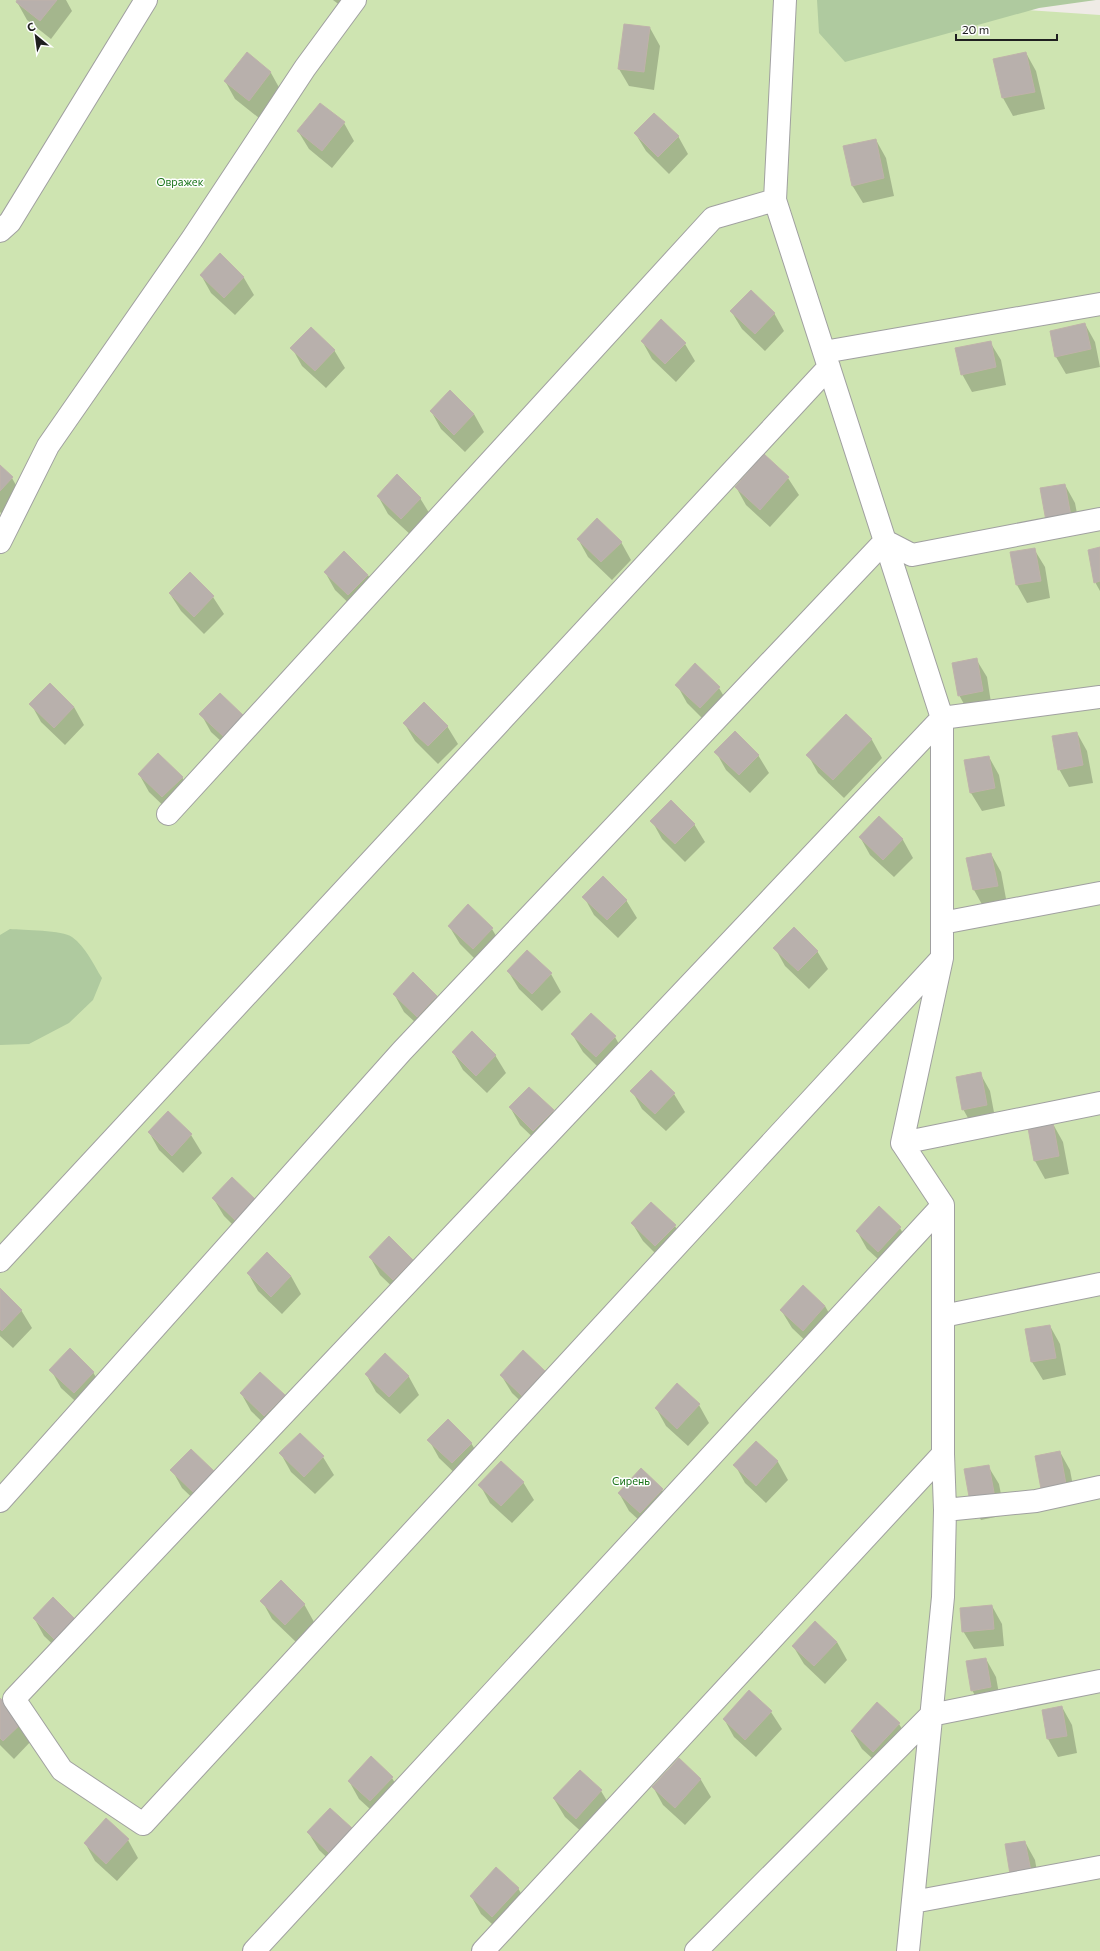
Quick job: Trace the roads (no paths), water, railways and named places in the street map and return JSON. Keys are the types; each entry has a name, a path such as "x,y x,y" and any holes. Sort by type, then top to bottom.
{"street":[{"path":"0,231 10,222 146,0"},
{"path":"0,542 48,446 192,239 305,68 355,0"},
{"path":"785,0 775,200 942,718 942,958 902,1143 942,1205 943,1454 945,1510 943,1596 908,1951"},
{"path":"168,814 713,218 775,200"},
{"path":"0,1261 826,359 1100,304"},
{"path":"885,540 912,555 1100,519"},
{"path":"0,1501 402,1051 885,540"},
{"path":"942,958 143,1824 62,1770 14,1699 942,718 1100,697"},
{"path":"942,924 1100,893"},
{"path":"902,1143 1100,1103"},
{"path":"254,1951 942,1205"},
{"path":"943,1316 1100,1284"},
{"path":"483,1951 943,1454"},
{"path":"945,1510 1036,1501 1100,1487"},
{"path":"696,1951 931,1715 1100,1681"},
{"path":"913,1902 1100,1867"}],"park label":[{"name":"Овражек","path":"180,181"},
{"name":"Сирень","path":"631,1480"}]}
